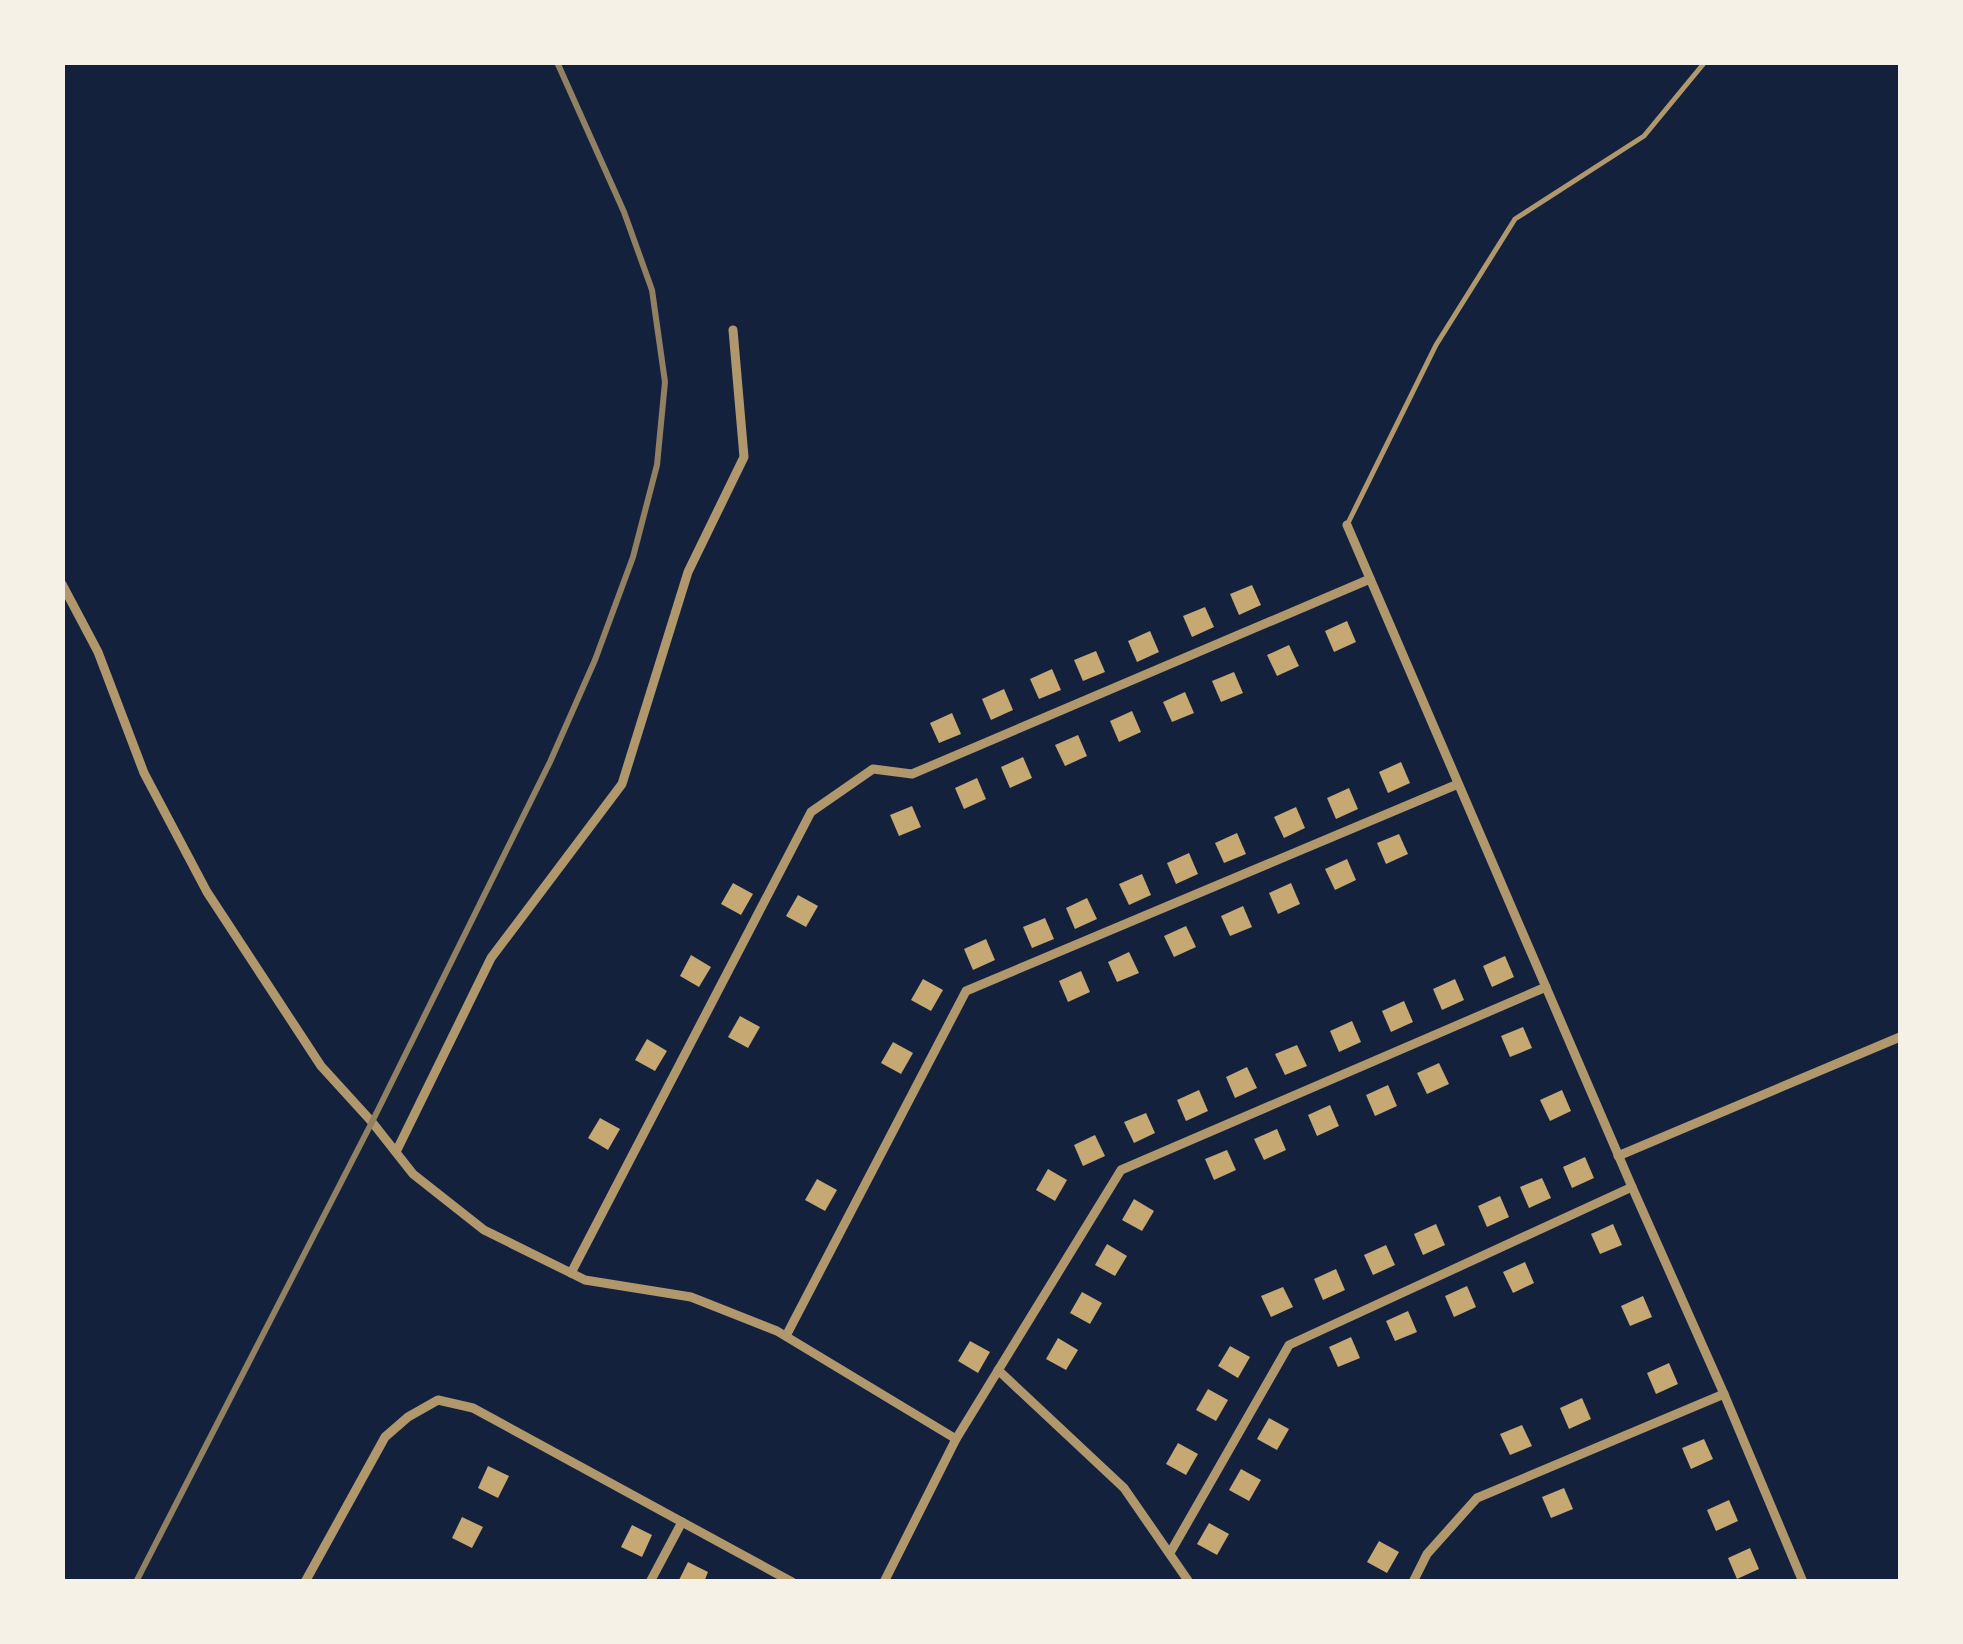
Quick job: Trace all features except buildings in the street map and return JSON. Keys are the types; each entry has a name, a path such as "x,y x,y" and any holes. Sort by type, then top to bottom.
{"street":[{"path":"396,1152 491,958 622,784 688,572 744,456 734,330"},
{"path":"1346,525 1803,1582"},
{"path":"570,1273 811,812 872,769 912,774 1370,579"},
{"path":"62,584 98,652 144,773 207,892 321,1066 413,1174 484,1230 585,1280 691,1297 777,1330 956,1440"},
{"path":"786,1336 966,991 1458,784"},
{"path":"884,1582 956,1440 1121,1170 1546,987"},
{"path":"1618,1156 1900,1037"},
{"path":"1170,1552 1288,1345 1632,1187"},
{"path":"998,1370 1124,1488 1189,1582"},
{"path":"1413,1582 1427,1554 1476,1498 1724,1394"},
{"path":"305,1582 385,1437 408,1417 438,1400 473,1408 792,1582"},
{"path":"650,1582 682,1522"}],"lane":[{"path":"1346,525 1436,345 1515,219 1644,136 1705,62"}],"railway":[{"path":"136,1582 372,1122 550,762 595,660 633,557 657,465 665,382 652,290 624,212 557,62"}]}
